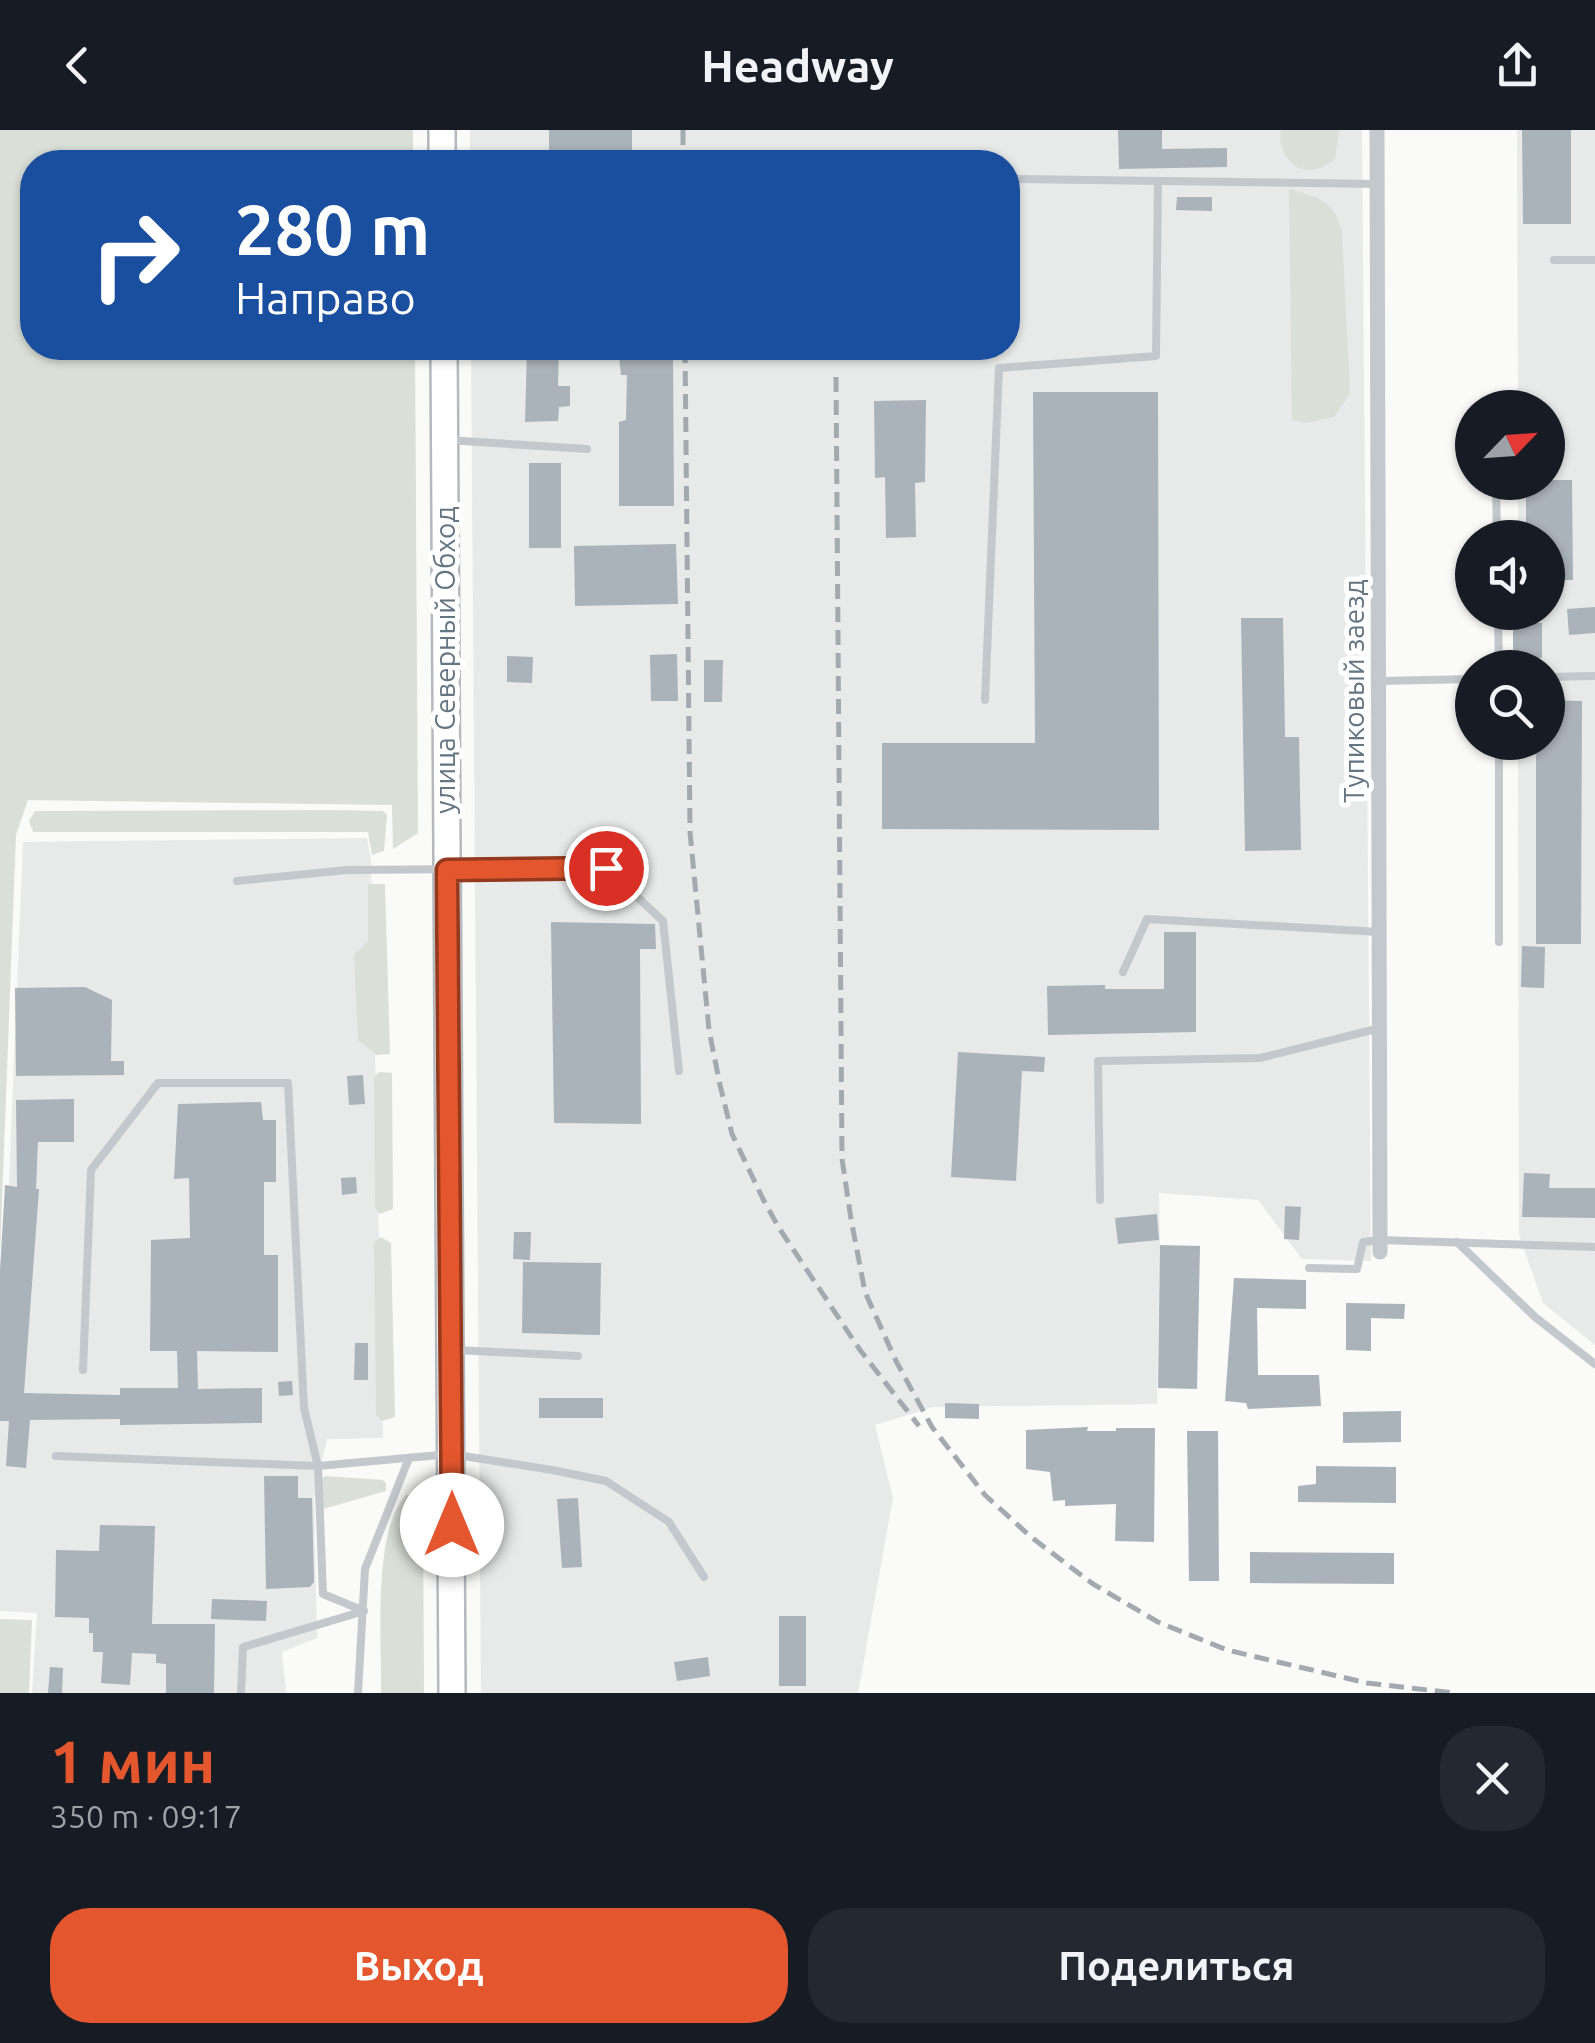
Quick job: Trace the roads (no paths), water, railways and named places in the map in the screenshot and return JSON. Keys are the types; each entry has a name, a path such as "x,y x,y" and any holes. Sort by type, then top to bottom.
{"highway":[{"name":"улица Северный Обход","path":"444,360 452,1693"}],"street":[{"name":"Тупиковый заезд","path":"1378,130 1380,1246"}],"lane":[{"path":"1020,179 1379,184"},
{"path":"985,700 999,368 1156,356 1158,181"},
{"path":"1554,260 1595,260"},
{"path":"444,440 588,449"},
{"path":"1565,677 1595,676"},
{"path":"1380,681 1455,679"},
{"path":"1499,760 1499,942"},
{"path":"237,882 347,870 606,868 663,921 679,1071"},
{"path":"1124,972 1146,919 1380,932"},
{"path":"1100,1200 1098,1061 1260,1058 1380,1028"},
{"path":"83,1370 91,1170 158,1082 288,1083 304,1408 318,1466 323,1594 364,1610"},
{"path":"1310,1268 1357,1268 1364,1242 1380,1246 1457,1242 1595,1247"},
{"path":"1457,1242 1535,1316 1595,1364"},
{"path":"451,1350 578,1356"},
{"path":"56,1456 318,1466 452,1454 552,1470 606,1482 669,1522 704,1577"},
{"path":"358,1693 365,1569 410,1458"},
{"path":"241,1693 243,1647 364,1610"}],"railway":[{"path":"683,130 683,150"},
{"path":"685,360 690,832 709,1030 720,1085 732,1134 779,1228 860,1350 919,1426"},
{"path":"836,377 842,1159 865,1292 896,1361 932,1427 985,1495 1031,1537 1093,1584 1158,1622 1227,1650 1367,1683 1454,1693"}]}
